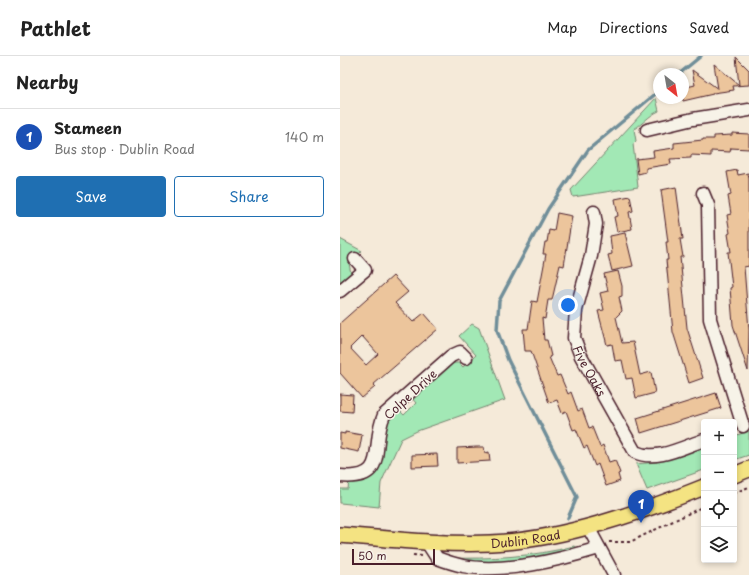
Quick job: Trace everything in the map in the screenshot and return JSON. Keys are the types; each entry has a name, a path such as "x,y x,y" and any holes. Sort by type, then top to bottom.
{"main road":[{"path":"737,474 749,469"},
{"name":"Dublin Road","path":"340,535 426,541 492,543 553,535 588,527 669,501 701,488"}],"street":[{"path":"647,130 693,119 749,110"},
{"path":"703,192 708,205 710,319 742,427"},
{"name":"Five Oaks","path":"594,212 596,224 591,256 576,310 574,338 580,356 635,452 643,456 659,455 701,441"},
{"path":"340,291 365,270 355,259"},
{"name":"Colpe Drive","path":"340,476 360,476 371,471 375,461 380,422 384,415 451,356 460,352 466,358"},
{"path":"588,527 614,575"},
{"path":"426,541 437,558 463,566 488,568 521,566 553,561 599,548"}],"path":[{"path":"737,492 749,487"}],"green space":[{"path":"653,101 653,104 657,104 659,111 634,129 636,141 633,144 638,187 573,197 571,190"},
{"path":"340,239 362,251 349,263 351,274 340,285"},
{"path":"472,324 479,328 505,400 417,431 401,439 381,483 379,507 340,503 340,489 348,489 349,481 368,479 378,471 387,421 398,409 404,415 416,403 411,397 451,363 459,363 463,367 476,355 459,336"},
{"path":"749,431 749,455 737,459 737,455 737,435"},
{"path":"701,447 701,471 647,490 636,464 656,462"},
{"path":"574,546 580,550 540,559 484,563 448,558 480,558 527,555"}],"building":[{"path":"736,57 749,70 749,85 733,86 734,90 713,93 689,100 689,86 695,85 692,70 718,89 714,64 739,85"},
{"path":"732,133 749,134 749,149 731,148 730,152 711,151 711,156 691,155 691,158 670,159 671,164 646,168 646,172 638,174 636,159 654,157 653,151 674,148 674,143 714,139 714,136 732,135"},
{"path":"737,170 738,175 748,173 749,179 749,266 744,267 749,330 748,371 733,325 730,288 732,287 728,252 731,252 727,215 731,214 728,196 731,195 727,172"},
{"path":"676,187 683,239 680,239 683,257 680,257 687,328 703,378 689,383 673,332 666,260 668,260 666,242 668,242 661,190"},
{"path":"630,196 633,211 629,212 632,229 617,232 614,217 618,216 615,199"},
{"path":"557,213 572,216 564,266 560,265 552,300 548,300 545,319 542,318 544,340 547,340 551,356 549,357 557,376 560,375 568,394 571,392 578,411 582,409 589,428 592,427 600,447 603,445 609,462 615,460 620,473 618,474 620,481 606,486 598,464 595,466 587,446 584,448 576,429 573,430 566,411 562,413 557,400 549,403 531,351 525,351 523,329 528,329 532,301 537,302 546,254 543,254 545,242 547,242 549,230 554,231"},
{"path":"625,233 633,266 612,271 608,255 612,254 610,236"},
{"path":"618,271 622,286 622,296 619,297 622,311 616,317 622,343 633,342 640,375 651,372 655,393 636,398 632,378 626,379 622,360 615,361 612,344 607,345 598,311 604,310 600,293 608,291 604,274"},
{"path":"393,276 408,292 395,303 413,322 424,313 438,329 373,385 375,387 362,398 340,373 340,323","holes":["362,336 378,354 366,365 350,348"]},
{"path":"716,393 721,408 641,433 637,418"},
{"path":"340,394 353,395 352,412 340,411"},
{"path":"345,432 362,435 359,452 340,448 340,433 345,434"},
{"path":"484,447 485,453 489,452 490,461 457,463 457,448"},
{"path":"437,454 438,466 412,467 412,455"}],"waterway":[{"path":"686,68 701,56"},
{"path":"568,518 577,497 508,360 497,330 499,301 548,209 588,150 653,96"}],"place":[{"name":"Stameen","path":"641,523"}]}
